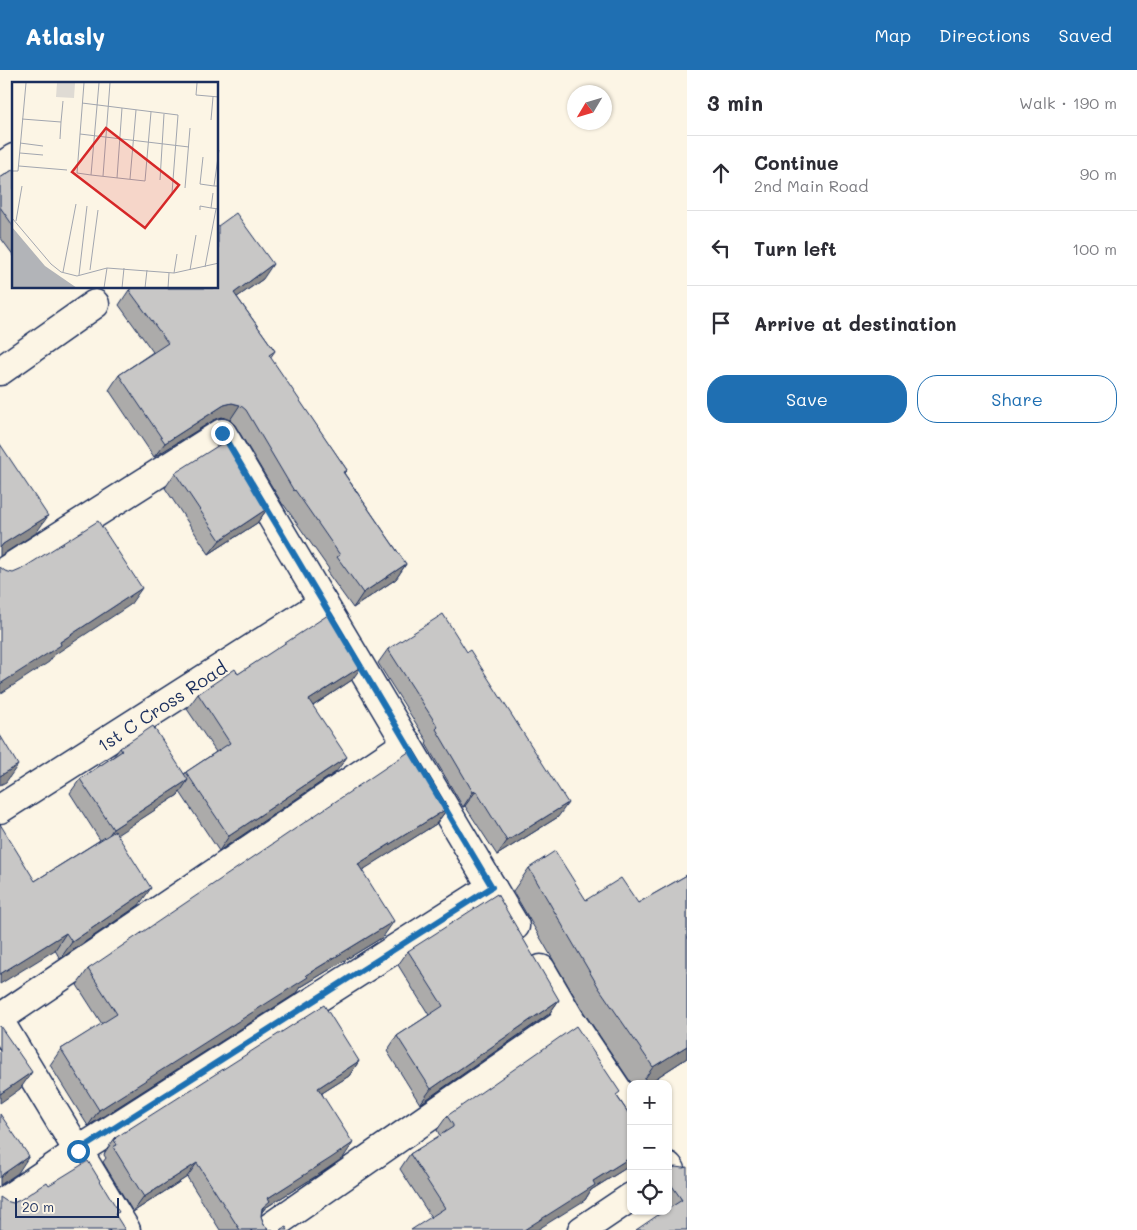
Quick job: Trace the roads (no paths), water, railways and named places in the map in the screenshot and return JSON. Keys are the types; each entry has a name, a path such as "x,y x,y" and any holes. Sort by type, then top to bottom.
{"street":[{"path":"0,167 12,159"},
{"path":"0,370 94,304"},
{"path":"0,574 222,433 570,1020 627,1104"},
{"name":"1st C Cross Road","path":"0,809 323,603"},
{"path":"126,1230 0,1020 407,743"},
{"path":"0,1204 78,1151 492,887"},
{"path":"266,1230 570,1020"},
{"path":"582,1230 627,1200"}]}
